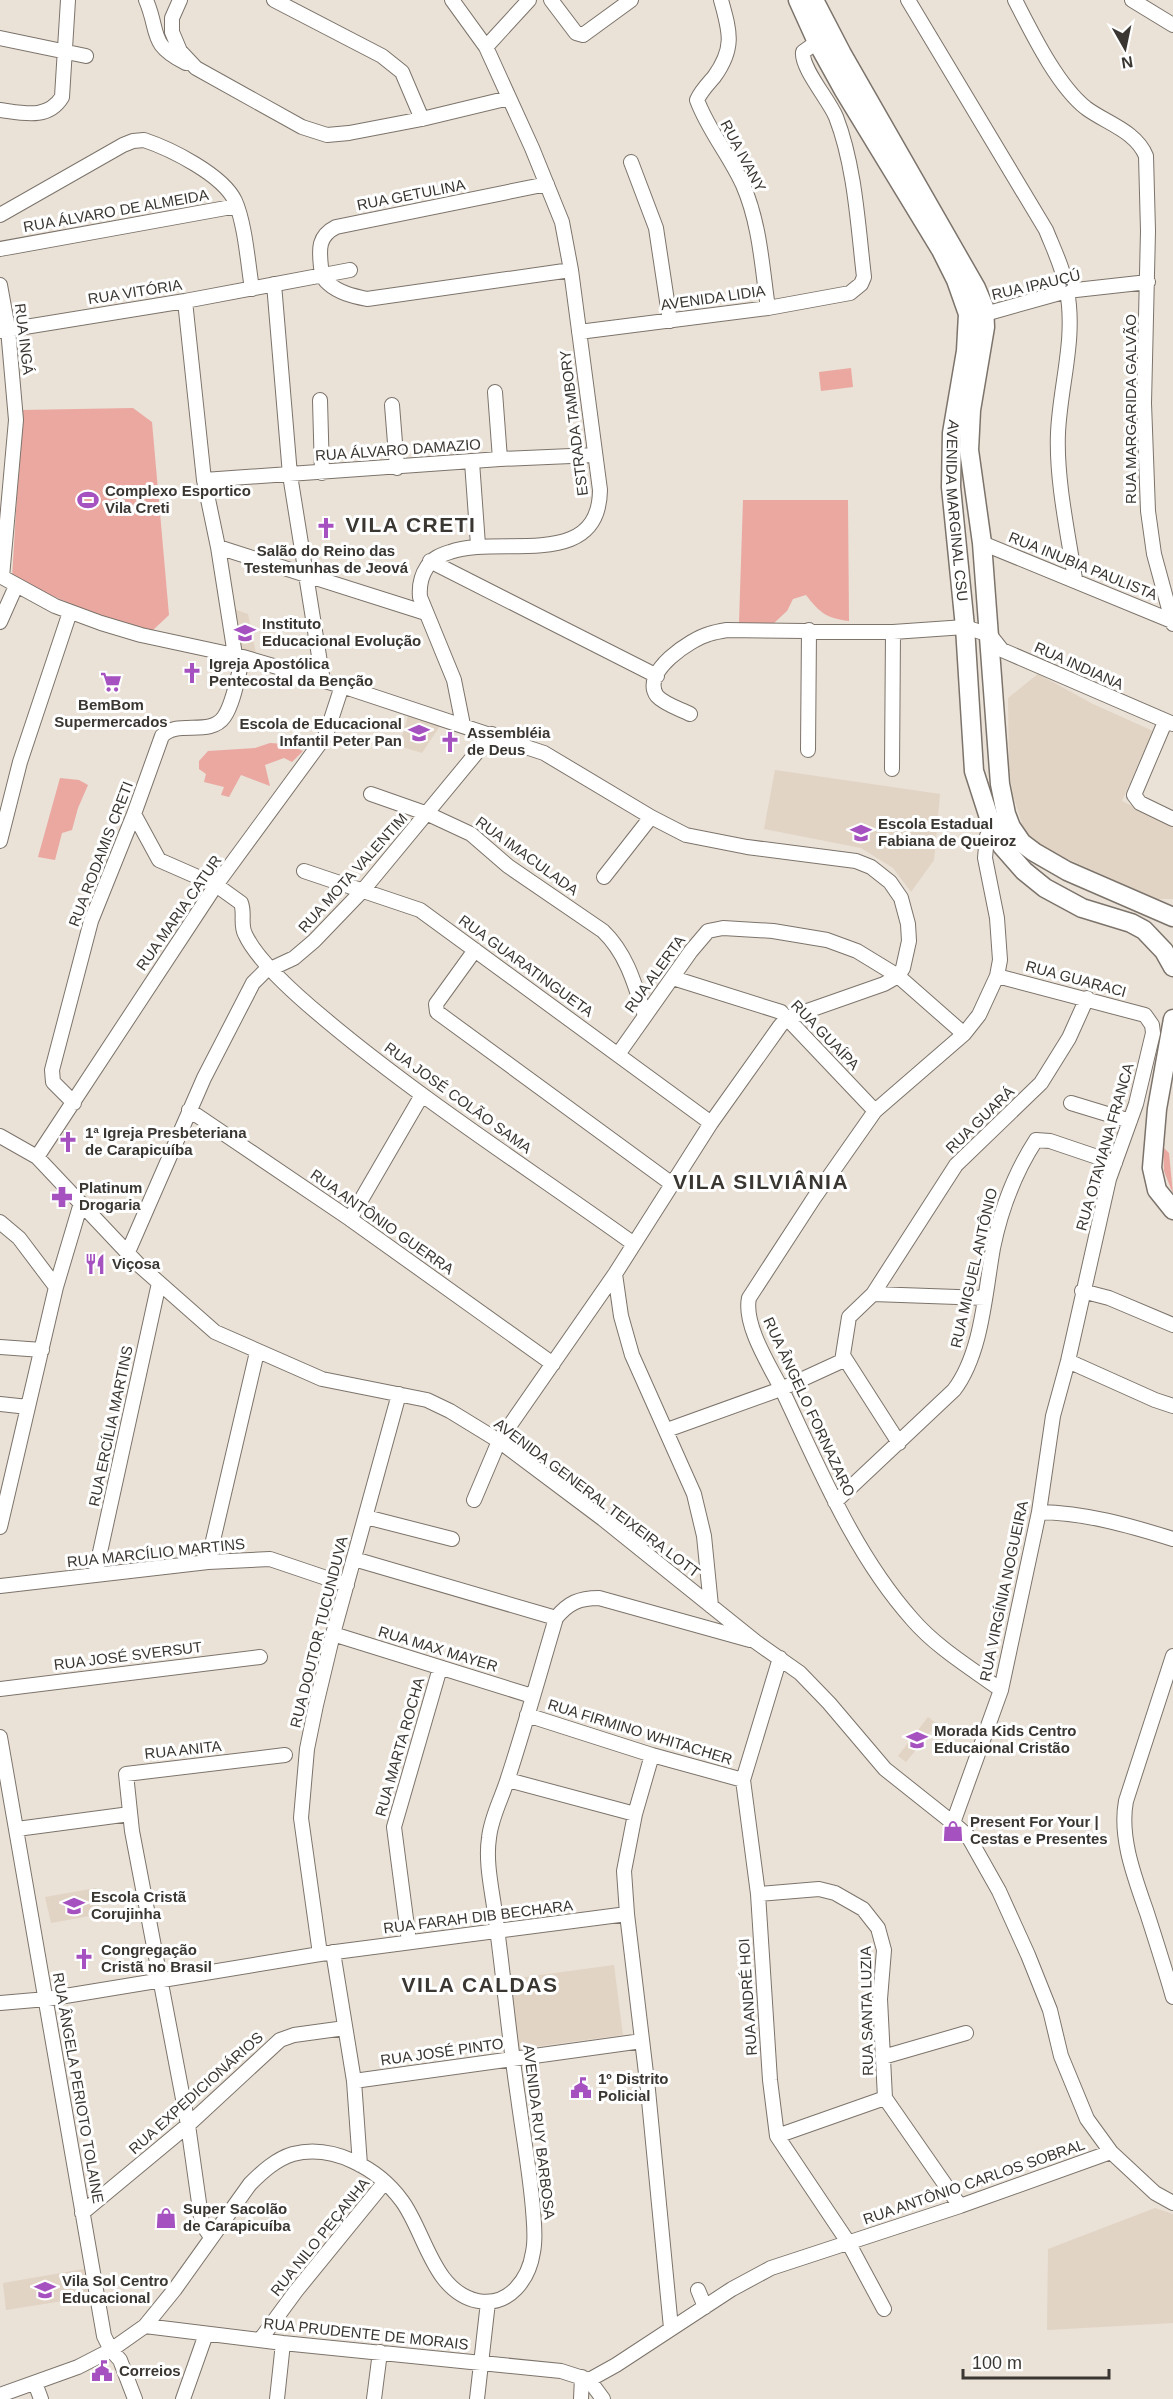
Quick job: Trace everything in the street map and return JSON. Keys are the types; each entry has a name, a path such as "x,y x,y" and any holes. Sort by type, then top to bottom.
{"main road":[{"name":"AVENIDA MARGINAL CSU","path":"798,0 817,42 977,314 983,344 971,410 969,450 982,543 974,771 992,827 1002,846 1024,871 1045,888 1082,908 1131,923 1144,930 1167,954"},
{"name":"AVENIDA MARGINAL CSU","path":"814,0 842,54 976,288 984,307 977,314 966,351 954,415 950,456 951,487 978,631 1000,784 1011,827 1022,843 1067,871 1173,917"},
{"path":"1167,954 1164,931 1173,917"},
{"path":"1173,1019 1157,1109 1152,1168 1157,1190 1173,1210"}],"street":[{"path":"0,110 39,114 56,106 62,96 68,0"},
{"path":"146,0 153,18 155,37 159,44 175,57 302,128 327,135 422,119 509,98"},
{"path":"180,0 172,18 172,32 180,51 196,68"},
{"path":"274,0 382,56 402,72 422,119"},
{"name":"ESTRADA TAMBORY","path":"430,561 459,549 478,545 537,546 579,537 590,526 600,503 566,236 547,184 486,47 452,0"},
{"path":"486,47 529,0"},
{"path":"551,0 576,33 586,34 632,0"},
{"name":"RUA IVANY","path":"721,0 730,43 728,52 721,67 697,89 697,98 748,198 758,234 768,308"},
{"path":"908,0 1046,230 1059,262 1067,291 1068,349 1058,433 1059,458 1075,579"},
{"name":"RUA MARGARIDA GALVÃO","path":"1015,0 1035,38 1071,94 1087,108 1133,137 1142,146 1148,169 1148,282 1144,403 1148,511 1154,554 1173,622"},
{"path":"1132,0 1173,26"},
{"path":"0,38 86,56"},
{"name":"AVENIDA LIDIA","path":"579,332 768,308 850,293 861,284 864,278 855,198 841,131 834,114 803,62 803,52 817,42"},
{"path":"0,215 123,145 139,139 153,143 206,171 229,191 237,206 252,289"},
{"path":"631,162 656,228 670,321"},
{"name":"RUA GETULINA","path":"322,275 320,242 330,230 336,227 547,184"},
{"name":"RUA ÁLVARO DE ALMEIDA","path":"0,249 237,206"},
{"name":"RUA VITÓRIA","path":"4,330 185,301 350,270"},
{"path":"322,275 326,282 338,290 367,299 571,270"},
{"name":"RUA IPAUÇÚ","path":"977,314 1067,291 1148,282"},
{"path":"274,284 290,475 322,681"},
{"name":"RUA INGÁ","path":"0,285 15,402 16,430 1,577"},
{"path":"185,301 204,480 239,656"},
{"path":"495,392 500,459"},
{"path":"320,400 322,472"},
{"path":"392,405 397,468"},
{"name":"RUA ÁLVARO DAMAZIO","path":"204,480 500,459 594,455"},
{"path":"472,462 478,545"},
{"name":"RUA INUBIA PAULISTA","path":"982,543 1075,579 1173,622"},
{"path":"218,547 426,613"},
{"path":"463,725 454,680 426,613 419,590 422,575 430,561 657,676"},
{"path":"1,577 70,612 141,635 239,656 342,686 544,753 651,817 686,835 716,842 856,861 871,867 890,882 901,898 906,909 909,941 903,968 898,976 884,984 787,1018 711,1123 615,1274 498,1441 474,1500"},
{"path":"0,622 16,586"},
{"path":"0,841 20,762 70,612"},
{"path":"690,714 657,695 655,686 657,676 668,658 708,634 727,630 978,631"},
{"path":"808,750 809,630"},
{"name":"RUA INDIANA","path":"978,631 1002,650 1169,723"},
{"path":"892,769 893,632"},
{"name":"RUA RODAMIS CRETI","path":"74,1103 53,1082 52,1070 90,921 134,814 162,736 172,729 218,723 227,710 239,656"},
{"name":"RUA MARIA CATUR","path":"37,1157 216,885 326,735 342,686"},
{"path":"1169,723 1134,795 1140,803 1173,819"},
{"name":"RUA MOTA VALENTIM","path":"128,1252 189,1110 257,977 303,951 364,890 492,734"},
{"name":"RUA IMACULADA","path":"371,794 428,814 471,834 508,866 603,931 624,957 645,1016"},
{"name":"RUA JOSÉ COLÃO SAMA","path":"134,814 159,860 216,885 241,903 244,934 271,969 302,1000 422,1095 634,1244"},
{"path":"992,827 1006,814"},
{"path":"604,877 651,817"},
{"name":"RUA ÂNGELO FORNAZARO","path":"992,827 985,846 985,858 1000,942 997,976 979,1016 964,1034 875,1111 814,1198 749,1298 749,1319 835,1502 888,1591 914,1621 947,1652 1001,1690"},
{"name":"RUA GUARATINGUETA","path":"304,871 420,910 619,1053 711,1123"},
{"name":"RUA ALERTA","path":"619,1053 691,951 708,931 736,928 773,931 827,940 856,951 898,976 964,1034"},
{"path":"475,950 436,1004 439,1014 672,1184"},
{"name":"RUA GUARACI","path":"997,976 1145,1015"},
{"name":"RUA GUAÍPA","path":"673,978 773,1008 787,1018 875,1111"},
{"name":"RUA GUARÁ","path":"842,1360 849,1317 873,1294 956,1164 1041,1083 1070,1038 1087,998"},
{"name":"RUA OTAVIANA FRANCA","path":"1068,1361 1082,1291 1115,1163 1136,1104 1152,1043 1152,1025 1145,1015"},
{"path":"350,1219 422,1095"},
{"path":"1071,1103 1130,1121"},
{"path":"1136,1104 1157,1109"},
{"name":"RUA ANTÔNIO GUERRA","path":"189,1110 350,1219 554,1364"},
{"name":"AVENIDA GENERAL TEIXEIRA LOTT","path":"0,1136 37,1157 128,1252 206,1326 257,1352 335,1383 399,1394 439,1404 498,1441 603,1519 756,1642 780,1658"},
{"name":"RUA MIGUEL ANTÔNIO","path":"899,1443 954,1390 965,1373 985,1298 993,1246 1003,1206 1013,1180 1036,1140 1050,1141 1115,1163"},
{"path":"0,1527 56,1287 81,1203"},
{"path":"0,1222 19,1238 56,1287"},
{"path":"615,1274 621,1316 632,1355 694,1494 700,1517 711,1606"},
{"name":"RUA ERCÍLIA MARTINS","path":"95,1575 159,1283"},
{"path":"1082,1291 1109,1298 1173,1325"},
{"path":"873,1294 985,1298"},
{"path":"0,1347 42,1350"},
{"path":"208,1562 257,1352"},
{"path":"667,1430 781,1389 842,1360 899,1443 835,1502"},
{"path":"1068,1361 1173,1406"},
{"name":"RUA VIRGÍNIA NOGUEIRA","path":"954,1823 1001,1690 1038,1512 1053,1416 1068,1361"},
{"name":"RUA DOUTOR TUCUNDUVA","path":"360,2165 354,2081 345,2028 302,1837 302,1796 312,1721 333,1634 399,1394"},
{"path":"0,1404 28,1407"},
{"path":"1038,1512 1065,1512 1096,1517 1173,1539"},
{"path":"366,1517 452,1539"},
{"name":"RUA MARCÍLIO MARTINS","path":"0,1586 208,1562 270,1559 347,1585"},
{"path":"354,1559 556,1618 576,1600 599,1598 756,1642"},
{"name":"AVENIDA RUY BARBOSA","path":"488,2302 507,2297 518,2288 533,2254 535,2235 531,2184 512,2059 488,1839 556,1618"},
{"name":"RUA MAX MAYER","path":"333,1634 532,1696"},
{"path":"1173,1656 1123,1816 1128,1851 1137,1886 1173,1997"},
{"name":"RUA JOSÉ SVERSUT","path":"0,1689 260,1657"},
{"path":"780,1658 800,1673 829,1703 891,1775 968,1836 999,1891 1045,1996 1061,2056 1087,2119 1111,2152 1155,2193 1173,2203"},
{"name":"RUA ANDRÉ HOI","path":"780,1658 743,1780 758,1894 769,2067 777,2136 848,2242 884,2309"},
{"name":"RUA MARTA ROCHA","path":"409,1942 394,1827 440,1668"},
{"name":"RUA FIRMINO WHITACHER","path":"527,1715 652,1755 743,1780"},
{"name":"RUA ÂNGELA PERIOTO TOLAINE","path":"0,1737 104,2336 111,2350 120,2360 135,2399"},
{"name":"RUA ANITA","path":"130,1814 126,1774 285,1755"},
{"path":"652,1755 625,1859 627,1914 671,2328"},
{"path":"508,1780 635,1814"},
{"path":"17,1829 130,1814 188,2125 202,2224 211,2237"},
{"name":"RUA SANTA LUZIA","path":"758,1894 819,1889 835,1893 850,1900 871,1918 878,1928 884,1950 880,2000 885,2098"},
{"name":"RUA FARAH DIB BECHARA","path":"0,2003 47,2000 327,1953 627,1914"},
{"name":"RUA EXPEDICIONÁRIOS","path":"82,2213 188,2125 280,2040 294,2035 345,2028"},
{"path":"883,2057 966,2033"},
{"name":"RUA JOSÉ PINTO","path":"354,2081 642,2040"},
{"path":"777,2136 885,2098 960,2206"},
{"path":"0,2395 78,2367 111,2350 146,2326 250,2184 278,2161 291,2154 311,2152 350,2159 384,2183 410,2213 444,2278 459,2293 477,2301 488,2302 477,2399"},
{"name":"RUA ANTÔNIO CARLOS SOBRAL","path":"586,2378 771,2268 960,2206 1111,2152"},
{"name":"RUA NILO PEÇANHA","path":"261,2340 296,2291 384,2183"},
{"path":"698,2290 705,2307"},
{"name":"RUA PRUDENTE DE MORAIS","path":"146,2326 284,2343 537,2367 586,2378"},
{"path":"183,2399 206,2334"},
{"path":"277,2399 284,2343"},
{"path":"374,2399 380,2352"},
{"path":"581,2399 586,2378"},
{"path":"586,2378 603,2399"},
{"path":"35,2383 41,2399"}],"shaded area":[{"path":"851,368 853,387 821,391 819,372"},
{"name":"Complexo Esportico Vila Creti","path":"133,408 152,422 169,615 152,631 98,616 12,578 22,410"},
{"path":"743,500 848,500 849,621 824,614 806,595 793,599 787,611 773,624 739,623"},
{"name":"Instituto Educacional Evolução","path":"234,609 248,614 256,654 242,652"},
{"path":"1038,674 1093,704 1153,731 1122,801 1173,826 1173,899 1156,899 1048,850 1030,838 1022,824 1013,795 1009,768 1008,698"},
{"name":"Escola de Educacional Infantil Peter Pan","path":"408,716 440,726 422,753 399,746"},
{"path":"270,743 286,744 303,751 292,762 284,758 265,765 270,786 241,775 229,797 221,795 224,787 204,782 206,774 199,769 199,761 208,751 255,748"},
{"name":"Escola Estadual Fabiana de Queiroz","path":"775,770 940,794 934,860 911,892 893,868 861,848 764,829"},
{"path":"60,778 79,780 88,785 72,830 62,833 55,860 38,857"},
{"path":"1163,1147 1169,1153 1173,1194 1164,1171"},
{"name":"Morada Kids Centro Educaional Cristão","path":"928,1717 937,1724 906,1762 898,1756"},
{"name":"Escola Cristã Corujinha","path":"96,1888 101,1914 51,1923 45,1897"},
{"path":"614,1965 623,2035 519,2049 510,1979"},
{"path":"1155,2208 1173,2214 1173,2323 1047,2330 1048,2249"},
{"name":"Vila Sol Centro Educacional","path":"84,2269 88,2297 6,2310 3,2283"}],"place":[{"name":"Complexo Esportico Vila Creti","path":"88,500"},
{"name":"Salão do Reino das Testemunhas de Jeová","path":"326,528"},
{"name":"Instituto Educacional Evolução","path":"245,633"},
{"name":"Igreja Apostólica Pentecostal da Benção","path":"192,673"},
{"name":"BemBom Supermercados","path":"111,682"},
{"name":"Escola de Educacional Infantil Peter Pan","path":"419,733"},
{"name":"Assembléia de Deus","path":"450,742"},
{"name":"Escola Estadual Fabiana de Queiroz","path":"861,833"},
{"name":"1ª Igreja Presbeteriana de Carapicuíba","path":"68,1142"},
{"name":"Platinum Drogaria","path":"62,1197"},
{"name":"Viçosa","path":"95,1264"},
{"name":"Morada Kids Centro Educaional Cristão","path":"917,1740"},
{"name":"Present For Your | Cestas e Presentes","path":"953,1831"},
{"name":"Escola Cristã Corujinha","path":"74,1906"},
{"name":"Congregação Cristã no Brasil","path":"84,1959"},
{"name":"1º Distrito Policial","path":"581,2088"},
{"name":"Super Sacolão de Carapicuíba","path":"166,2218"},
{"name":"Vila Sol Centro Educacional","path":"45,2290"},
{"name":"Correios","path":"102,2371"}],"district":[{"name":"VILA CRETI","path":"411,525"},
{"name":"VILA SILVIÂNIA","path":"761,1182"},
{"name":"VILA CALDAS","path":"480,1985"}]}
